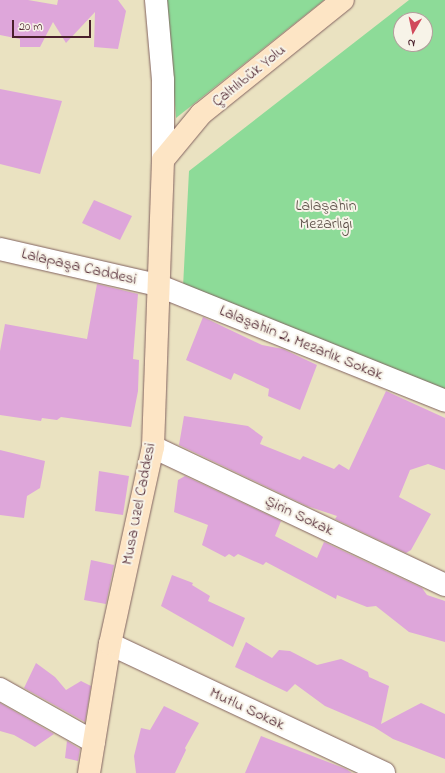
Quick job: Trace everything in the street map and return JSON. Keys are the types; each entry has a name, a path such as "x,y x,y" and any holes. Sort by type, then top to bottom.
{"main road":[{"name":"Çaltılıbük Yolu","path":"163,160 201,114 343,0"},
{"name":"Musa Uzel Caddesi","path":"89,773 110,644 153,447 157,285 163,160"}],"street":[{"path":"156,0 163,80 163,160"},
{"name":"Lalapaşa Caddesi","path":"0,249 157,285"},
{"name":"Lalaşahin 2. Mezarlık Sokak","path":"157,285 445,401"},
{"name":"Şirin Sokak","path":"153,447 445,585"},
{"name":"Mutlu Sokak","path":"110,644 384,773"},
{"path":"0,689 94,742"}],"green space":[{"path":"167,0 324,0 176,118"},
{"name":"Lalaşahin Mezarlığı","path":"409,0 445,0 445,389 183,287 189,171 393,12 393,52 433,52 433,12 394,12"}],"building":[{"path":"0,0 28,0 57,5 58,0 118,0 126,11 118,49 94,47 95,12 66,43 53,22 40,47 20,47 20,39 0,35"},
{"path":"0,89 62,101 40,174 0,164"},
{"path":"94,200 132,216 120,240 82,223"},
{"path":"97,284 138,294 133,359 139,360 138,391 131,427 61,417 57,420 42,418 41,421 0,415 0,351 5,324 87,339"},
{"path":"203,317 262,345 283,349 317,365 300,410 268,396 269,389 234,373 231,380 186,360"},
{"path":"386,391 445,418 445,470 428,464 410,470 399,497 431,514 411,550 406,553 335,519 337,516 307,506 179,445 184,416 248,426 263,437 260,444 300,460 303,456 334,469 339,464 349,470"},
{"path":"0,450 45,461 40,488 27,496 24,518 0,515"},
{"path":"99,471 129,476 123,515 95,511"},
{"path":"185,476 281,521 275,536 317,558 324,542 422,588 427,595 445,601 445,642 409,632 376,606 367,607 337,595 336,599 266,562 263,565 238,554 234,557 229,554 225,557 202,545 208,525 174,512 178,480"},
{"path":"91,560 114,565 106,604 84,600"},
{"path":"172,575 193,583 192,585 210,596 208,601 245,618 233,647 161,606"},
{"path":"246,642 272,658 279,650 290,651 317,665 341,659 368,672 369,677 389,686 381,724 421,703 445,714 445,759 393,739 374,727 325,706 295,684 287,692 235,667"},
{"path":"36,663 55,677 66,690 81,681 91,686 85,722 24,688"},
{"path":"0,703 54,734 35,747 14,735 0,731"},
{"path":"164,706 199,723 185,748 186,750 175,773 136,773 134,756 141,728 150,730"},
{"path":"261,736 346,769 352,773 245,773"},
{"path":"67,741 80,749 78,761 65,758"}]}
